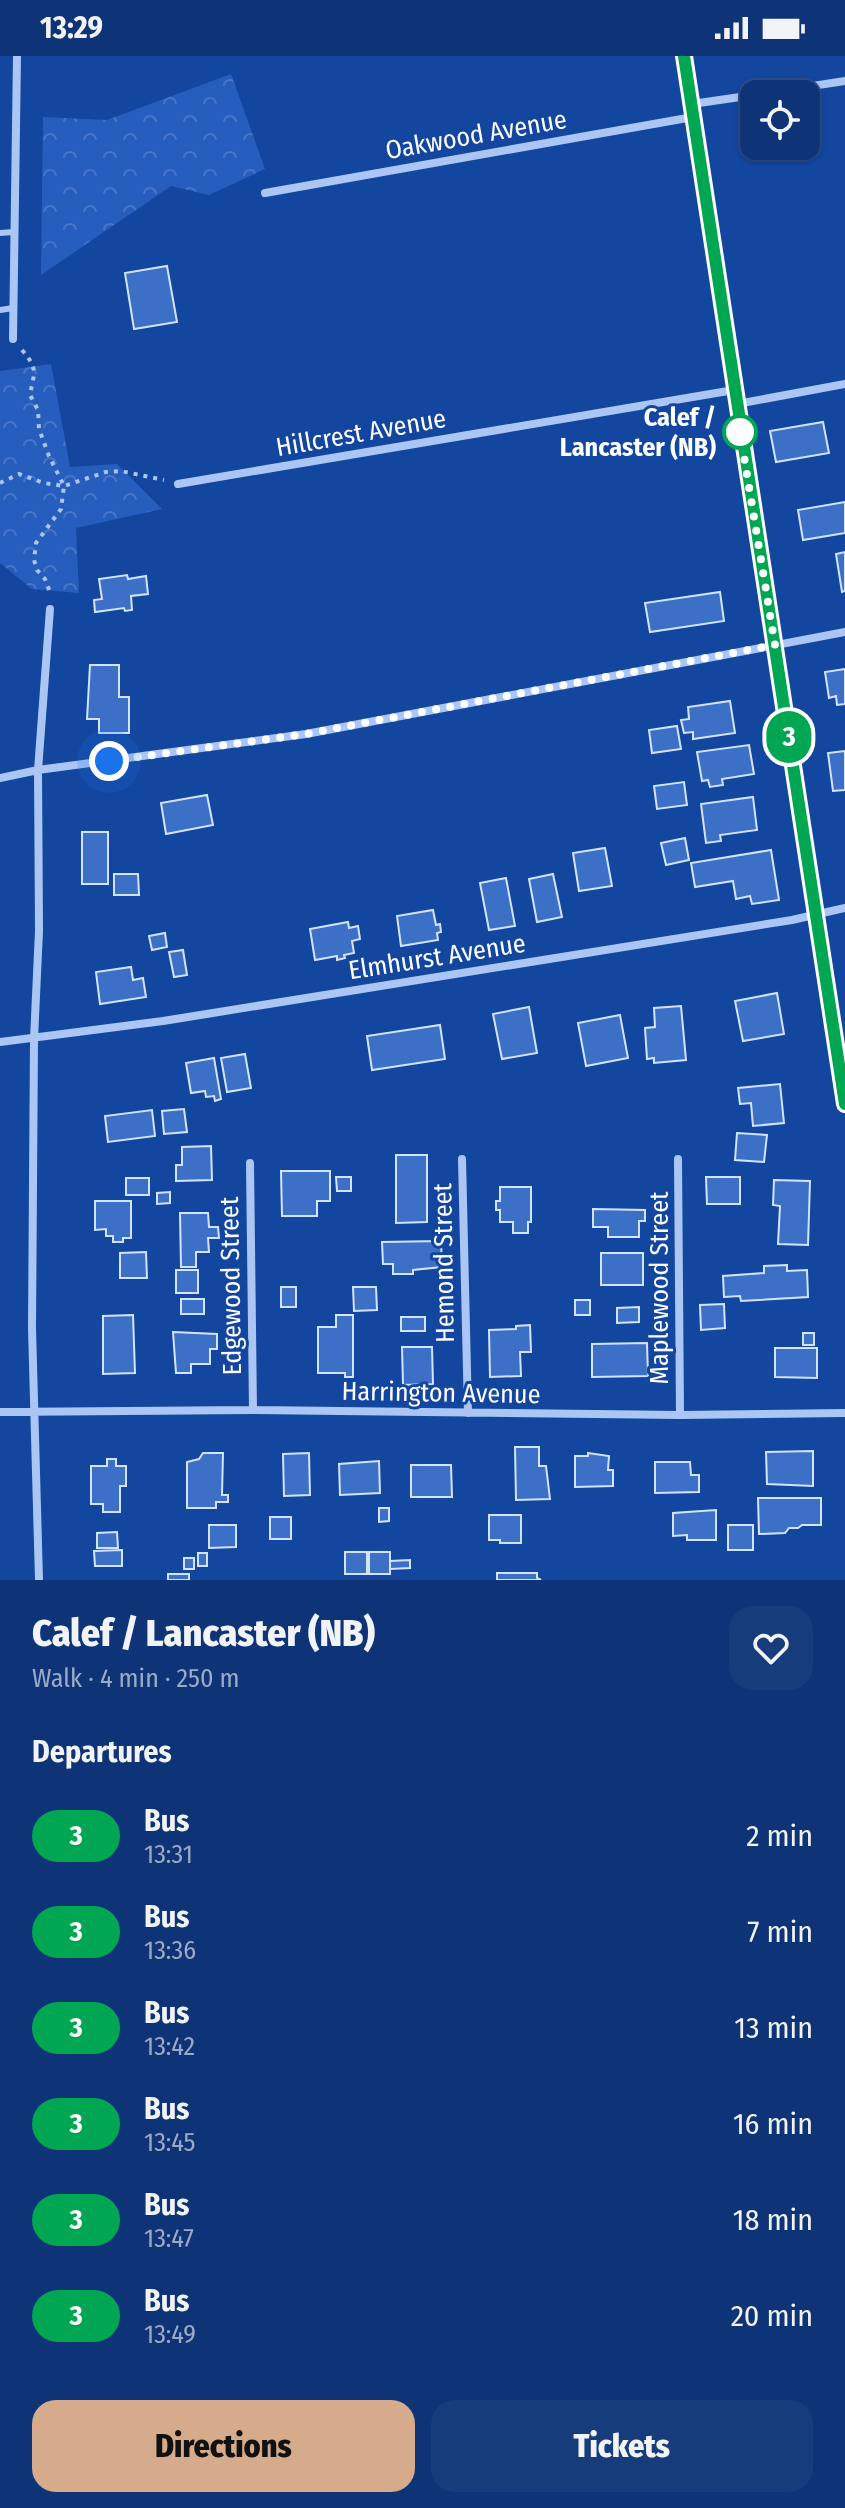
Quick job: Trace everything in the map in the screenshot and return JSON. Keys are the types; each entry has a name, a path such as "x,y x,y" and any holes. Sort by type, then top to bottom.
{"main road":[{"path":"684,56 845,1105"}],"street":[{"path":"13,339 17,56"},
{"name":"Oakwood Avenue","path":"820,85 845,81"},
{"name":"Oakwood Avenue","path":"265,193 692,111 740,98"},
{"name":"Hillcrest Avenue","path":"178,484 735,397 845,384"},
{"path":"39,1580 32,1328 34,1039 39,931 38,770 50,609"},
{"path":"0,778 38,770 306,734 845,632"},
{"name":"Elmhurst Avenue","path":"0,1042 163,1021 816,916 845,908"},
{"name":"Hemond Street","path":"462,1159 468,1413"},
{"name":"Maplewood Street","path":"678,1159 680,1415"},
{"name":"Edgewood Street","path":"250,1163 253,1410"},
{"name":"Harrington Avenue","path":"0,1412 845,1413"}],"lane":[{"path":"0,233 14,232"},
{"path":"0,310 13,308"}],"path":[{"path":"13,339 34,367 36,374 30,395 38,410 39,429 49,456 64,486 61,509 36,543 34,560 37,570 52,591 50,609"},
{"path":"0,483 19,474 64,486 106,472 121,471 178,484"}],"green space":[{"path":"231,74 265,169 209,195 171,186 41,275 43,117 107,120"},
{"path":"51,364 70,467 117,464 162,509 76,528 79,593 32,589 0,563 0,371"}],"building":[{"path":"167,266 177,322 134,329 125,273"},
{"path":"823,422 829,453 776,462 770,431"},
{"path":"845,502 845,533 803,540 798,510"},
{"path":"845,552 845,591 842,592 836,554"},
{"path":"127,575 128,579 146,576 148,594 131,596 132,610 125,611 124,608 95,612 94,600 102,599 99,579"},
{"path":"720,592 724,621 650,632 645,603"},
{"path":"90,665 119,665 119,697 129,697 129,733 99,733 99,719 87,719"},
{"path":"845,669 845,704 837,705 836,696 829,698 825,672"},
{"path":"730,701 735,733 693,739 693,732 684,733 681,720 689,719 688,707"},
{"path":"677,726 681,749 652,753 649,730"},
{"path":"749,745 754,774 722,779 723,785 710,787 708,780 702,781 697,752"},
{"path":"845,751 845,790 833,791 828,753"},
{"path":"684,782 687,805 657,809 654,786"},
{"path":"207,795 213,825 166,834 161,803"},
{"path":"753,797 757,830 720,835 721,841 706,843 701,804"},
{"path":"82,832 108,832 108,884 82,884"},
{"path":"685,838 689,860 666,865 661,843"},
{"path":"605,848 612,886 579,891 573,853"},
{"path":"771,850 779,900 752,904 750,896 736,899 733,881 695,887 691,863"},
{"path":"114,874 138,874 139,895 114,895"},
{"path":"553,874 562,917 537,922 529,879"},
{"path":"506,878 515,926 489,930 480,883"},
{"path":"433,910 436,925 440,924 438,940 401,946 397,916"},
{"path":"348,922 349,928 358,926 360,939 352,941 354,953 337,960 337,956 315,960 310,929"},
{"path":"165,933 167,947 152,950 149,936"},
{"path":"183,950 187,975 174,977 169,952"},
{"path":"131,967 133,980 143,978 146,997 100,1004 96,972"},
{"path":"777,993 784,1034 743,1041 735,1001"},
{"path":"681,1006 686,1060 654,1063 654,1058 647,1059 645,1028 655,1027 654,1008"},
{"path":"529,1007 537,1053 502,1059 493,1014"},
{"path":"620,1015 628,1058 586,1066 578,1023"},
{"path":"440,1025 445,1059 372,1070 367,1036"},
{"path":"245,1054 251,1088 227,1092 221,1058"},
{"path":"214,1058 221,1099 215,1101 214,1096 206,1097 205,1091 191,1093 186,1063"},
{"path":"780,1084 784,1123 753,1126 751,1103 740,1104 738,1088"},
{"path":"184,1109 187,1132 164,1134 162,1111"},
{"path":"152,1110 155,1136 108,1142 105,1116"},
{"path":"737,1133 767,1135 764,1162 735,1160"},
{"path":"211,1146 212,1180 176,1181 176,1165 182,1165 182,1147"},
{"path":"396,1155 427,1155 427,1222 396,1223"},
{"path":"281,1171 330,1171 330,1201 317,1201 317,1216 282,1216"},
{"path":"336,1177 351,1177 351,1191 337,1191"},
{"path":"706,1177 740,1177 740,1204 707,1204"},
{"path":"126,1178 149,1178 149,1195 126,1195"},
{"path":"774,1180 810,1181 808,1245 778,1244 780,1206 773,1205"},
{"path":"500,1187 531,1187 528,1233 513,1233 513,1222 500,1222 496,1201 500,1201"},
{"path":"170,1192 170,1203 157,1204 157,1193"},
{"path":"95,1201 131,1201 131,1238 113,1242 113,1236 106,1236 106,1229 95,1230"},
{"path":"593,1209 645,1210 645,1221 639,1221 639,1237 608,1237 608,1227 593,1227"},
{"path":"180,1213 208,1213 209,1227 218,1227 219,1238 208,1238 209,1252 196,1252 196,1267 181,1267"},
{"path":"441,1241 442,1267 413,1270 413,1274 393,1274 393,1264 383,1264 382,1242"},
{"path":"146,1252 147,1278 120,1278 120,1253"},
{"path":"601,1253 643,1253 643,1285 601,1285"},
{"path":"787,1265 787,1271 807,1270 808,1297 741,1301 740,1296 724,1297 723,1276 764,1273 764,1266"},
{"path":"176,1270 198,1270 198,1293 176,1293"},
{"path":"281,1287 296,1287 296,1307 281,1307"},
{"path":"353,1287 376,1287 377,1310 354,1311"},
{"path":"181,1299 204,1299 204,1314 181,1314"},
{"path":"575,1300 590,1300 590,1315 575,1315"},
{"path":"724,1304 725,1328 701,1330 700,1305"},
{"path":"639,1307 639,1322 617,1323 617,1308"},
{"path":"133,1315 135,1373 103,1374 103,1316"},
{"path":"336,1315 353,1315 353,1377 345,1377 345,1373 318,1373 318,1327 336,1327"},
{"path":"401,1317 425,1317 425,1331 401,1331"},
{"path":"530,1325 531,1352 520,1352 521,1376 490,1377 489,1330"},
{"path":"173,1332 217,1334 217,1349 210,1349 210,1364 191,1364 191,1373 176,1373"},
{"path":"803,1333 814,1333 814,1345 803,1345"},
{"path":"647,1343 648,1376 592,1377 592,1344"},
{"path":"402,1347 432,1347 433,1384 403,1385"},
{"path":"775,1348 817,1348 817,1378 775,1377"},
{"path":"515,1447 539,1447 539,1466 546,1466 550,1499 516,1500"},
{"path":"813,1451 813,1486 767,1484 766,1452"},
{"path":"203,1453 223,1453 222,1495 228,1495 228,1502 216,1502 216,1508 187,1508 187,1462 199,1459"},
{"path":"309,1453 310,1495 284,1496 283,1454"},
{"path":"588,1453 609,1456 608,1470 613,1470 613,1486 575,1487 575,1456 588,1456"},
{"path":"107,1459 116,1459 116,1466 126,1466 126,1486 120,1486 120,1512 103,1512 103,1504 91,1504 91,1466 107,1466"},
{"path":"379,1461 380,1493 340,1495 339,1464"},
{"path":"655,1462 690,1462 691,1475 699,1475 699,1492 655,1493"},
{"path":"411,1465 451,1465 452,1497 411,1497"},
{"path":"758,1498 821,1498 821,1525 802,1525 789,1528 785,1533 759,1534"},
{"path":"379,1508 389,1508 389,1521 379,1522"},
{"path":"716,1510 716,1540 687,1540 687,1535 673,1536 673,1513"},
{"path":"489,1515 521,1515 521,1543 489,1540"},
{"path":"270,1517 291,1517 291,1539 270,1539"},
{"path":"209,1525 236,1525 236,1547 209,1548"},
{"path":"728,1525 753,1525 753,1550 728,1550"},
{"path":"117,1532 118,1548 97,1548 97,1533"},
{"path":"122,1550 122,1566 95,1566 94,1551"},
{"path":"345,1552 367,1552 367,1574 345,1574"},
{"path":"369,1552 390,1552 390,1574 369,1574"},
{"path":"198,1553 207,1553 207,1566 198,1566"},
{"path":"184,1558 194,1558 194,1569 184,1569"},
{"path":"410,1560 410,1568 390,1569 390,1561"},
{"path":"497,1573 537,1573 537,1578 541,1580 497,1580"},
{"path":"168,1574 189,1574 189,1580 168,1580"}],"bus line":[{"name":"3","path":"684,56 845,1104"}],"place":[{"name":"Calef / Lancaster (NB)","path":"740,432"}],"route":[{"path":"109,761 306,734 775,645 740,432"}]}
